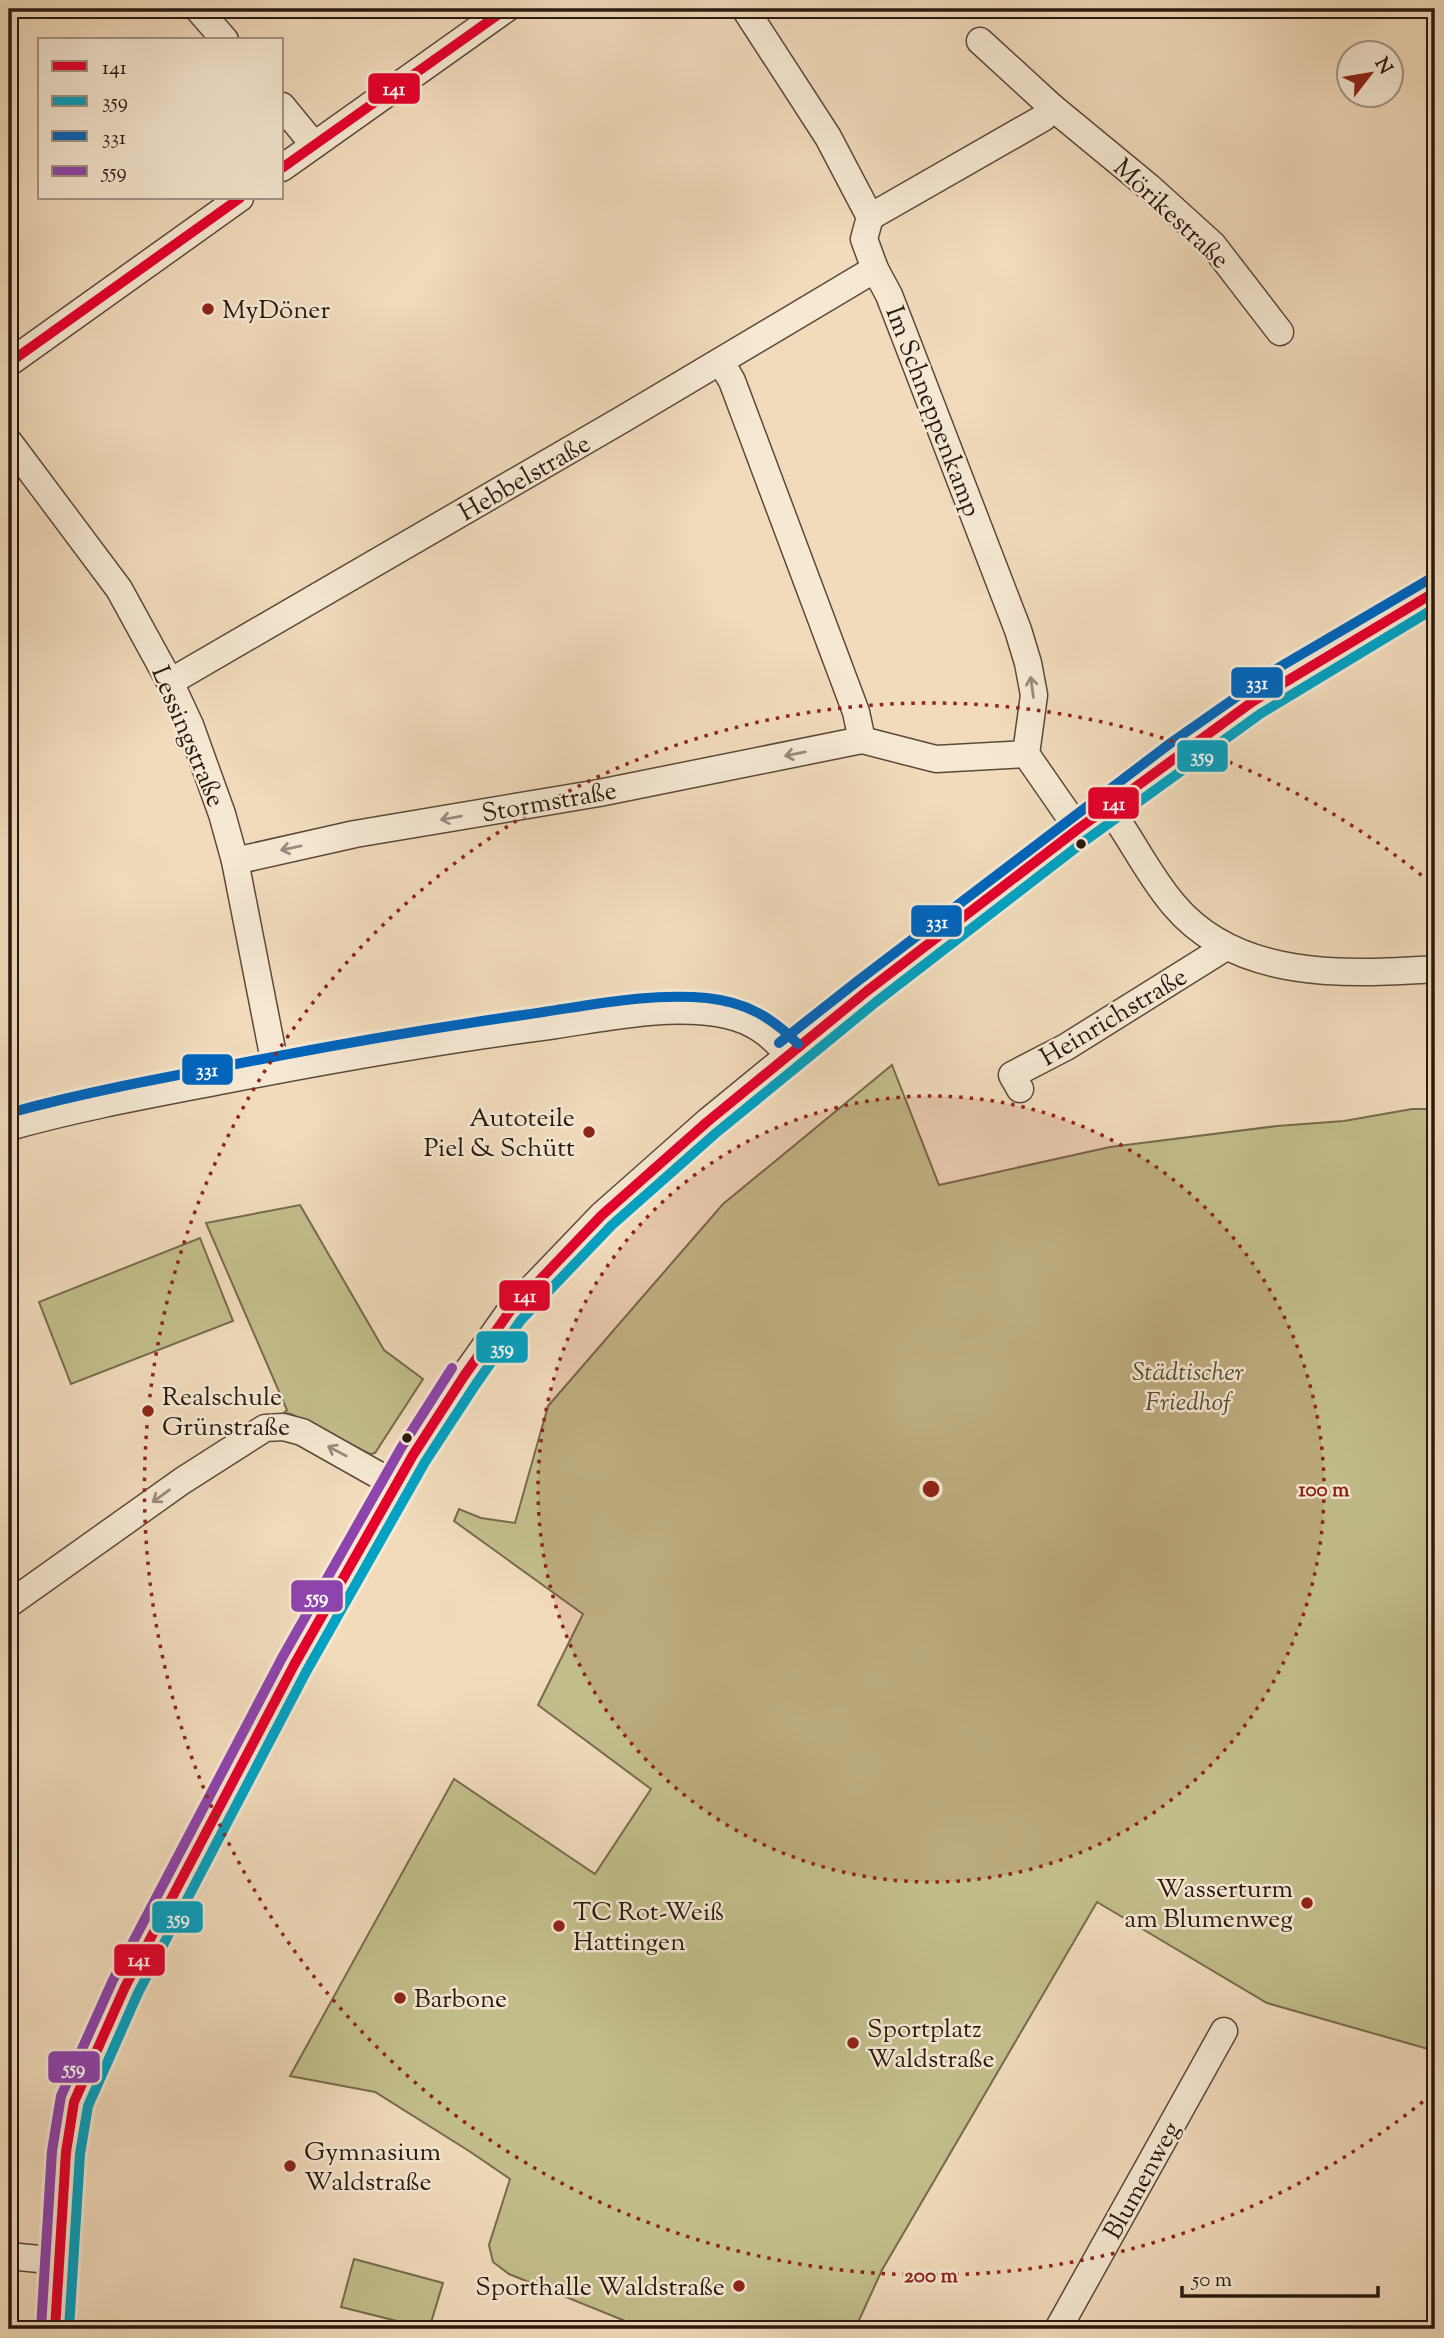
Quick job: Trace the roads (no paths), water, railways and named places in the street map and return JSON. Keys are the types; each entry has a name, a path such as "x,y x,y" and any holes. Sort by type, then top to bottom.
{"street":[{"path":"198,9 223,38"},
{"path":"284,167 506,9"},
{"path":"745,9 828,137 870,217 1043,118 1052,107"},
{"name":"Mörikestraße","path":"980,41 1052,107 1149,187 1213,245 1280,332"},
{"path":"284,108 314,145"},
{"path":"9,363 237,200"},
{"name":"Im Schneppenkamp","path":"870,217 864,239 890,295 1018,630 1028,663 1034,695 1026,754"},
{"name":"Hebbelstraße","path":"170,682 876,269"},
{"path":"721,362 732,381 844,678 862,740 936,759 1026,754 1078,829"},
{"name":"Lessingstraße","path":"9,442 119,589 170,682 207,770 235,861 276,1070"},
{"path":"55,2329 66,2152 74,2102 125,1987 294,1665 396,1485 456,1387 510,1311 602,1215 707,1122 867,990 1078,829 1252,702 1435,592"},
{"name":"Stormstraße","path":"235,861 355,834 599,793 862,740"},
{"name":"Heinrichstraße","path":"1108,807 1155,881 1176,908 1197,928 1226,947 1253,959 1282,965 1371,973 1435,969"},
{"name":"Heinrichstraße","path":"1020,1089 1012,1075 1066,1047 1226,947"},
{"path":"9,1128 155,1093 276,1070 526,1029 677,1011 730,1016 768,1032 788,1054"},
{"path":"9,1604 182,1481 265,1428 283,1427 302,1432 396,1485"},
{"name":"Blumenweg","path":"1058,2329 1224,2031"},
{"path":"9,2256 59,2261"}],"place":[{"name":"MyDöner","path":"208,309"},
{"name":"Autoteile Piel & Schütt","path":"589,1132"},
{"name":"Realschule Grünstraße","path":"148,1411"},
{"name":"Wasserturm am Blumenweg","path":"1307,1903"},
{"name":"TC Rot-Weiß Hattingen","path":"559,1926"},
{"name":"Barbone","path":"400,1998"},
{"name":"Sportplatz Waldstraße","path":"853,2043"},
{"name":"Gymnasium Waldstraße","path":"290,2166"},
{"name":"Sporthalle Waldstraße","path":"739,2286"}],"park label":[{"name":"Städtischer Friedhof","path":"1188,1386"}]}
